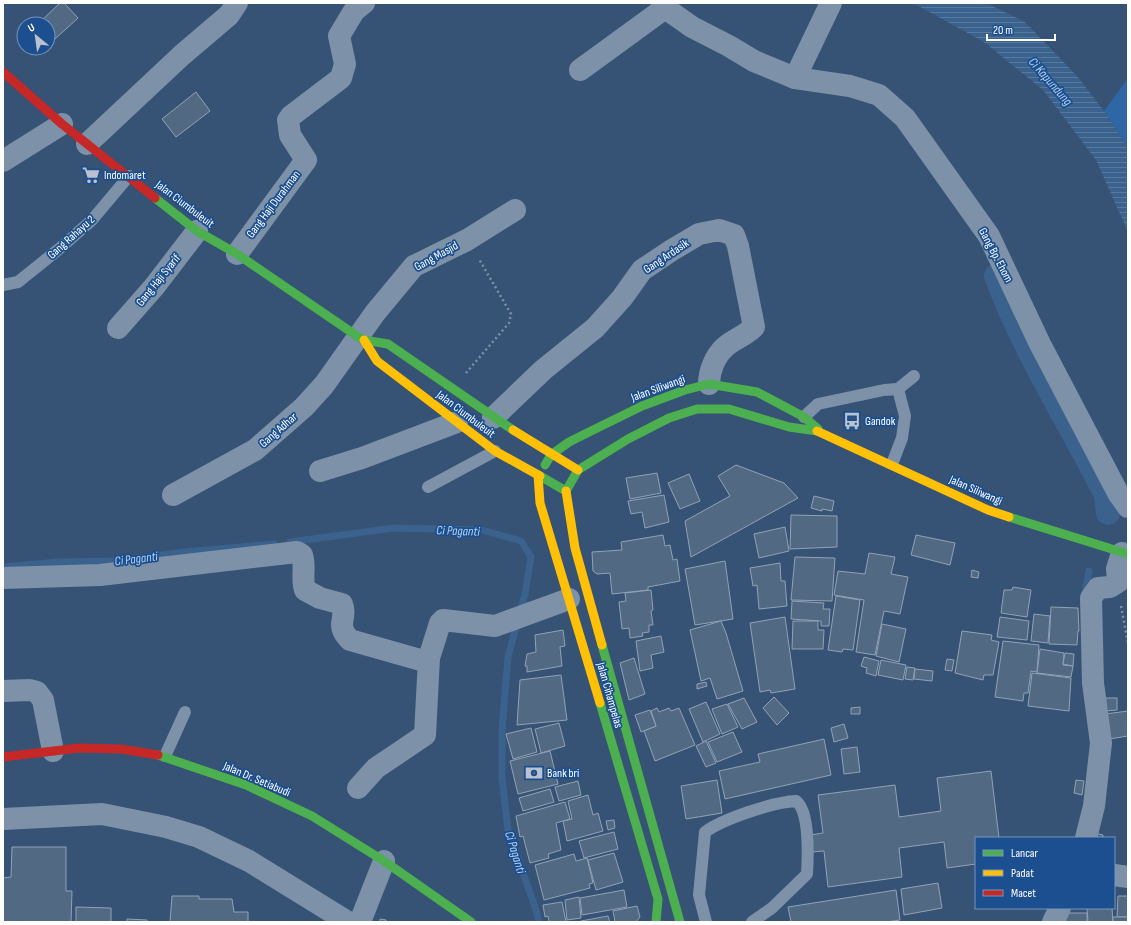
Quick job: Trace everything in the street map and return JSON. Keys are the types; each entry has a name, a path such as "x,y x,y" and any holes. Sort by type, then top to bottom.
{"main road":[{"name":"Jalan Ciumbuleuit","path":"3,72 62,124 197,231 236,254 361,338 377,361 495,451 566,491"},
{"name":"Jalan Ciumbuleuit","path":"361,338 388,344 451,390 493,418 578,470"},
{"name":"Jalan Siliwangi","path":"538,476 551,454 569,442 642,406 684,390 709,384 758,392 804,417 821,432"},
{"name":"Jalan Siliwangi","path":"566,491 578,470 628,439 669,418 697,409 729,409 789,427 821,432 988,510 1125,553"},
{"name":"Jalan Cihampelas","path":"538,476 540,503 658,899 656,922"},
{"name":"Jalan Cihampelas","path":"566,491 575,548 680,922"},
{"name":"Jalan Dr. Setiabudi","path":"3,758 79,748 122,749 165,756 246,785 312,816 384,861 471,922"}],"street":[{"path":"87,144 182,55 229,15 237,3"},
{"name":"Gang Haji Durahman","path":"236,254 306,160 290,135 288,120 291,116 341,78 345,64 339,36 354,11 364,3"},
{"path":"795,78 831,3"},
{"path":"580,70 663,5"},
{"name":"Gang Bp. Ehom","path":"663,5 709,37 729,46 754,61 795,78 850,86 878,95 905,118 989,236 1040,344 1118,493 1128,507"},
{"path":"3,161 62,124"},
{"name":"Gang Masjid","path":"361,338 414,266 467,240 515,210"},
{"name":"Gang Ardasik","path":"493,418 543,370 595,328 622,298 642,270 699,234 720,230 734,235 738,246 754,327 749,333 726,346 719,354 709,373 709,384"},
{"name":"Gang Haji Syarif","path":"118,328 154,287 197,231"},
{"name":"Gang Adhar","path":"173,495 255,450 278,432 324,385 361,338"},
{"path":"320,471 362,458 457,422"},
{"path":"3,578 100,575 297,552 302,555 305,563 303,586 305,590 320,598 342,604 344,608 341,624 345,635 350,640 421,661 427,661 429,658"},
{"path":"1086,837 1094,806 1101,743 1093,683 1091,598 1098,588 1110,587 1118,582 1118,569 1125,553"},
{"path":"358,788 376,768 425,735 429,658 440,623 443,620 446,619 495,626 569,599"},
{"path":"3,691 30,690 38,692 43,700 53,751"},
{"path":"3,819 102,814 166,827 199,837 249,861 348,922"},
{"path":"360,922 384,861"},
{"path":"1115,875 1128,877"},
{"path":"1053,922 1060,909"}],"lane":[{"name":"Gang Rahayu 2","path":"3,284 18,282 59,249 92,220 129,176"},
{"path":"804,417 818,404 863,394 898,389 914,376"},
{"path":"892,464 902,438 905,416 898,389"},
{"path":"428,487 495,451"},
{"path":"165,756 185,712"},
{"path":"706,922 699,895 705,832 715,824 768,807 796,801 800,804 804,813 808,861 807,874 772,908 752,922"}],"path":[{"path":"451,390 510,324 511,314 467,240"},
{"path":"1118,582 1120,603 1128,643"}],"shaded area":[{"path":"1128,78 1128,148 1104,111"}],"water":[{"name":"Ci Kapundung","path":"913,3 986,3 1025,22 1078,77 1104,111 1128,148 1128,232 1096,160 1043,90 984,42"}],"building":[{"path":"60,3 64,3 78,18 56,38 56,16 46,16"},
{"path":"196,92 210,111 176,137 162,119"},
{"path":"736,465 784,483 798,498 691,557 685,521 730,496 718,476"},
{"path":"657,473 661,493 630,499 626,478"},
{"path":"689,474 700,501 680,509 668,483"},
{"path":"664,495 669,522 645,528 642,512 631,514 628,501"},
{"path":"814,496 834,501 832,511 822,509 822,511 811,508"},
{"path":"791,515 837,516 837,547 790,549"},
{"path":"785,527 789,551 759,558 754,534"},
{"path":"663,535 665,546 670,545 673,560 677,559 680,581 648,587 648,590 612,594 610,573 597,574 593,571 592,552 622,550 621,542"},
{"path":"916,535 955,543 950,565 911,555"},
{"path":"869,553 895,557 891,574 908,577 900,614 884,611 875,655 856,652 864,600 834,595 838,571 865,574"},
{"path":"795,557 835,558 832,601 791,600"},
{"path":"725,561 733,619 695,625 685,569"},
{"path":"780,563 781,581 785,581 787,606 759,609 757,585 753,586 750,568"},
{"path":"972,570 979,572 978,578 971,577"},
{"path":"1013,587 1031,590 1027,617 1001,613 1004,590 1012,590"},
{"path":"651,590 653,625 649,625 649,632 642,633 643,636 630,638 629,628 622,629 619,602 626,601 625,593"},
{"path":"836,596 860,600 853,650 843,649 842,652 828,650"},
{"path":"792,601 824,603 823,609 830,609 829,626 821,626 821,621 791,619"},
{"path":"1051,607 1078,608 1079,631 1077,645 1049,644"},
{"path":"1034,614 1050,616 1048,643 1031,641"},
{"path":"785,617 795,689 771,693 770,690 760,692 750,623"},
{"path":"1000,617 1029,621 1027,640 997,637"},
{"path":"721,621 743,691 717,699 710,678 701,681 690,630"},
{"path":"793,621 818,621 818,630 824,630 823,649 792,649"},
{"path":"882,624 906,629 899,662 876,656"},
{"path":"563,630 565,646 560,647 562,666 527,672 527,666 525,666 527,654 536,652 535,635"},
{"path":"962,631 992,635 991,640 999,642 993,675 984,675 983,680 955,673"},
{"path":"661,636 664,652 651,655 653,668 640,671 636,641"},
{"path":"1003,641 1039,645 1037,672 1031,671 1028,693 1024,693 1023,701 995,697"},
{"path":"1040,649 1064,653 1063,665 1073,666 1071,677 1037,673"},
{"path":"1065,653 1074,654 1073,666 1063,664"},
{"path":"864,657 879,661 876,676 866,673 867,668 861,666"},
{"path":"634,658 645,694 629,700 620,663"},
{"path":"947,659 954,660 952,671 945,670"},
{"path":"881,660 906,665 903,680 878,675"},
{"path":"907,667 915,668 913,680 905,679"},
{"path":"915,669 933,671 932,681 914,679"},
{"path":"1032,673 1071,678 1069,711 1028,706"},
{"path":"561,675 567,720 517,725 520,680"},
{"path":"706,682 707,686 697,689 697,684"},
{"path":"774,697 789,713 777,725 763,708"},
{"path":"744,698 757,722 742,729 728,704"},
{"path":"1106,698 1117,698 1117,710 1105,711"},
{"path":"706,702 720,734 703,742 689,709"},
{"path":"727,704 738,727 722,734 712,709"},
{"path":"860,707 860,714 851,714 851,708"},
{"path":"657,708 659,712 669,708 671,711 679,708 695,745 655,761 644,731 656,726 651,711"},
{"path":"650,710 656,726 641,732 635,715"},
{"path":"1128,711 1128,736 1109,739 1105,714"},
{"path":"559,723 565,746 541,753 535,729"},
{"path":"844,724 848,738 834,742 831,728"},
{"path":"531,728 537,752 513,759 506,734"},
{"path":"733,732 742,752 717,762 708,742"},
{"path":"824,739 831,775 725,799 719,771 760,762 758,754"},
{"path":"706,741 716,763 706,767 696,746"},
{"path":"857,747 860,772 844,774 841,749"},
{"name":"Bank bri","path":"550,751 558,784 518,794 510,761"},
{"path":"991,771 999,837 975,837 975,864 947,868 944,842 899,848 902,877 828,887 824,851 812,852 810,835 823,833 818,795 895,785 899,817 941,811 937,778"},
{"path":"717,780 722,813 686,819 681,786"},
{"path":"1076,780 1084,781 1082,795 1074,793"},
{"path":"578,781 581,795 559,801 555,787"},
{"path":"550,789 554,802 523,811 519,798"},
{"path":"588,795 593,815 598,813 603,831 567,841 563,821 572,819 568,801"},
{"path":"565,802 570,819 556,823 561,850 548,854 549,858 530,863 523,836 520,837 516,816"},
{"path":"614,820 615,828 608,830 606,821"},
{"path":"614,832 618,849 584,858 579,841"},
{"path":"1091,832 1103,835 1103,837 1090,837"},
{"path":"12,847 66,847 66,891 72,891 71,922 3,922 3,878 11,877"},
{"path":"614,853 623,882 596,890 588,860"},
{"path":"574,854 576,861 587,858 593,883 589,884 590,888 544,900 535,865"},
{"path":"938,883 942,908 904,915 901,889"},
{"path":"624,890 627,907 582,915 580,898"},
{"path":"896,890 900,920 886,922 791,922 788,907"},
{"path":"172,896 199,896 199,899 232,899 234,912 248,912 248,922 170,922"},
{"path":"1118,896 1128,896 1128,917 1117,917"},
{"path":"579,897 581,918 567,920 565,900"},
{"path":"562,902 566,922 549,922 548,916 545,917 543,905"},
{"path":"637,906 640,917 636,922 615,922 613,911"},
{"path":"76,907 111,908 111,922 76,922"},
{"path":"1087,909 1112,909 1113,922 1088,922"},
{"path":"1061,913 1087,913 1087,922 1061,922"},
{"path":"608,916 610,922 581,922 581,921"},
{"path":"1113,917 1128,917 1128,922 1113,922"},
{"path":"127,919 147,920 147,922 127,922"},
{"path":"380,919 386,920 386,922 380,922"}],"waterway":[{"path":"996,276 1007,304 1033,359 1106,495 1108,513"},
{"name":"Ci Paganti","path":"290,542 394,528 482,530 521,541 531,557 525,594 520,613"},
{"name":"Ci Paganti","path":"3,567 58,562 117,561 184,552 274,544"},
{"path":"1085,593 1089,571"},
{"name":"Ci Paganti","path":"517,623 508,657 502,729 502,778 508,830 539,922"}],"traffic: fast":[{"path":"155,198 197,231 237,254 357,336 364,340 388,344 513,430"},
{"path":"545,465 551,455 569,442 587,433 642,406 685,390 709,384 757,392 804,417 818,429"},
{"path":"540,476 566,491 578,470 628,439 669,418 697,409 729,409 789,427 817,431"},
{"path":"1009,517 1128,554"},
{"path":"602,645 680,922"},
{"path":"600,703 658,899 656,922"},
{"path":"158,755 246,785 312,816 384,861 471,922"}],"traffic: slow":[{"path":"364,340 377,361 495,451 540,476"},
{"path":"513,430 578,470"},
{"path":"817,431 988,510 1009,517"},
{"path":"538,475 540,503 600,703"},
{"path":"566,491 575,548 602,645"}],"traffic: jam":[{"path":"3,72 62,124 155,198"},
{"path":"3,757 79,748 121,749 158,755"}],"place":[{"name":"Indomaret","path":"91,175"},
{"name":"Gandok","path":"852,421"},
{"name":"Bank bri","path":"534,773"}]}
